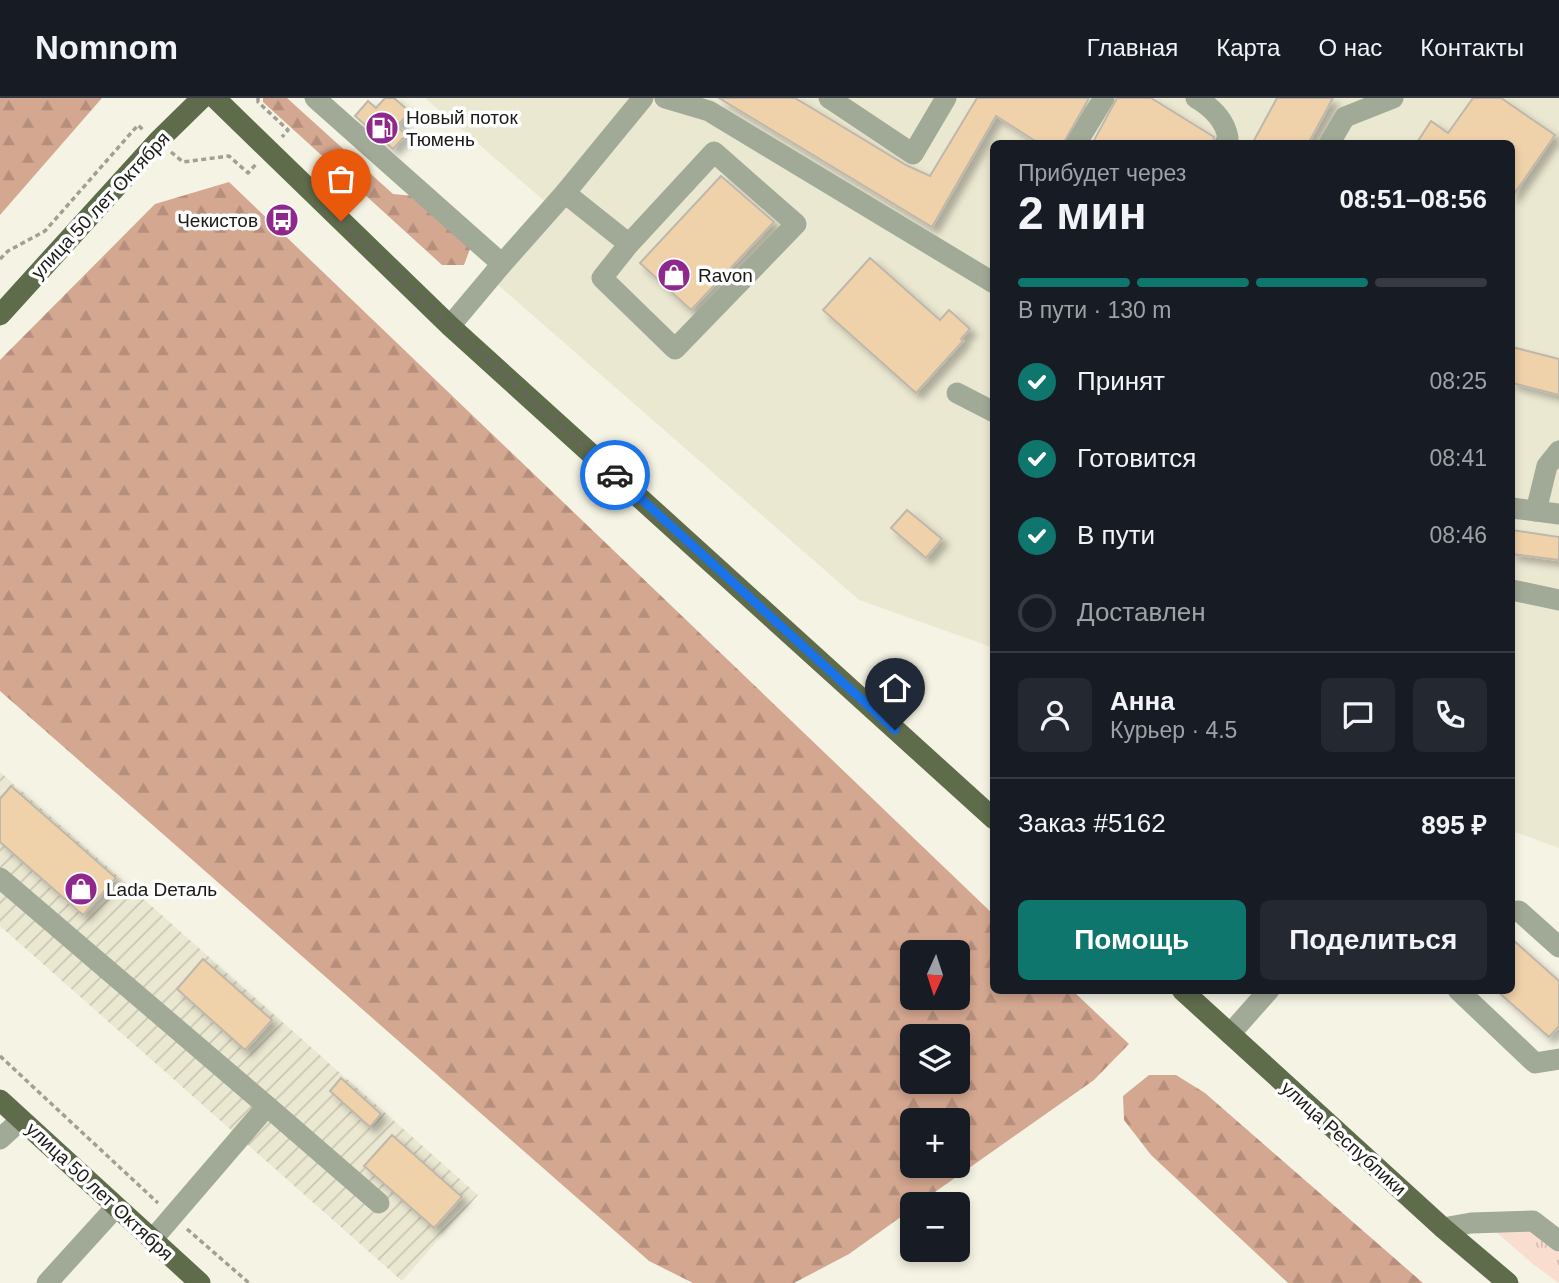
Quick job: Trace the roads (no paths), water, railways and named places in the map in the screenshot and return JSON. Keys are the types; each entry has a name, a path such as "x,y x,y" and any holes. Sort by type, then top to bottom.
{"main road":[{"name":"улица 50 лет Октября","path":"0,315 158,142 202,98"},
{"path":"215,98 450,326 990,815"},
{"name":"улица Республики","path":"1186,994 1443,1228 1508,1283"},
{"name":"улица 50 лет Октября","path":"0,1100 200,1283"}],"lane":[{"path":"315,98 502,264"},
{"path":"450,326 643,98"},
{"path":"665,98 709,111 990,278"},
{"path":"829,98 912,154 946,98"},
{"path":"1078,140 1104,98"},
{"path":"1196,98 1206,103 1226,123 1227,140"},
{"path":"1331,140 1345,117 1393,98"},
{"path":"714,152 796,224 675,349 603,278 629,244 714,152"},
{"path":"565,193 629,244"},
{"path":"957,393 990,410"},
{"path":"1536,511 1547,466 1559,451"},
{"path":"1515,508 1559,514"},
{"path":"1515,591 1559,600"},
{"path":"0,878 379,1203"},
{"path":"1515,912 1519,911 1559,947"},
{"path":"1230,1034 1265,994"},
{"path":"1462,994 1535,1063 1559,1059"},
{"path":"152,1240 267,1106"},
{"path":"0,1139 21,1119"},
{"path":"47,1283 116,1207"},
{"path":"1443,1228 1471,1223 1533,1221 1559,1241"}],"place":[{"name":"Новый поток Тюмень","path":"382,128"},
{"name":"Чекистов","path":"282,220"},
{"name":"Ravon","path":"674,275"},
{"name":"Lada Dеталь","path":"81,889"}]}
